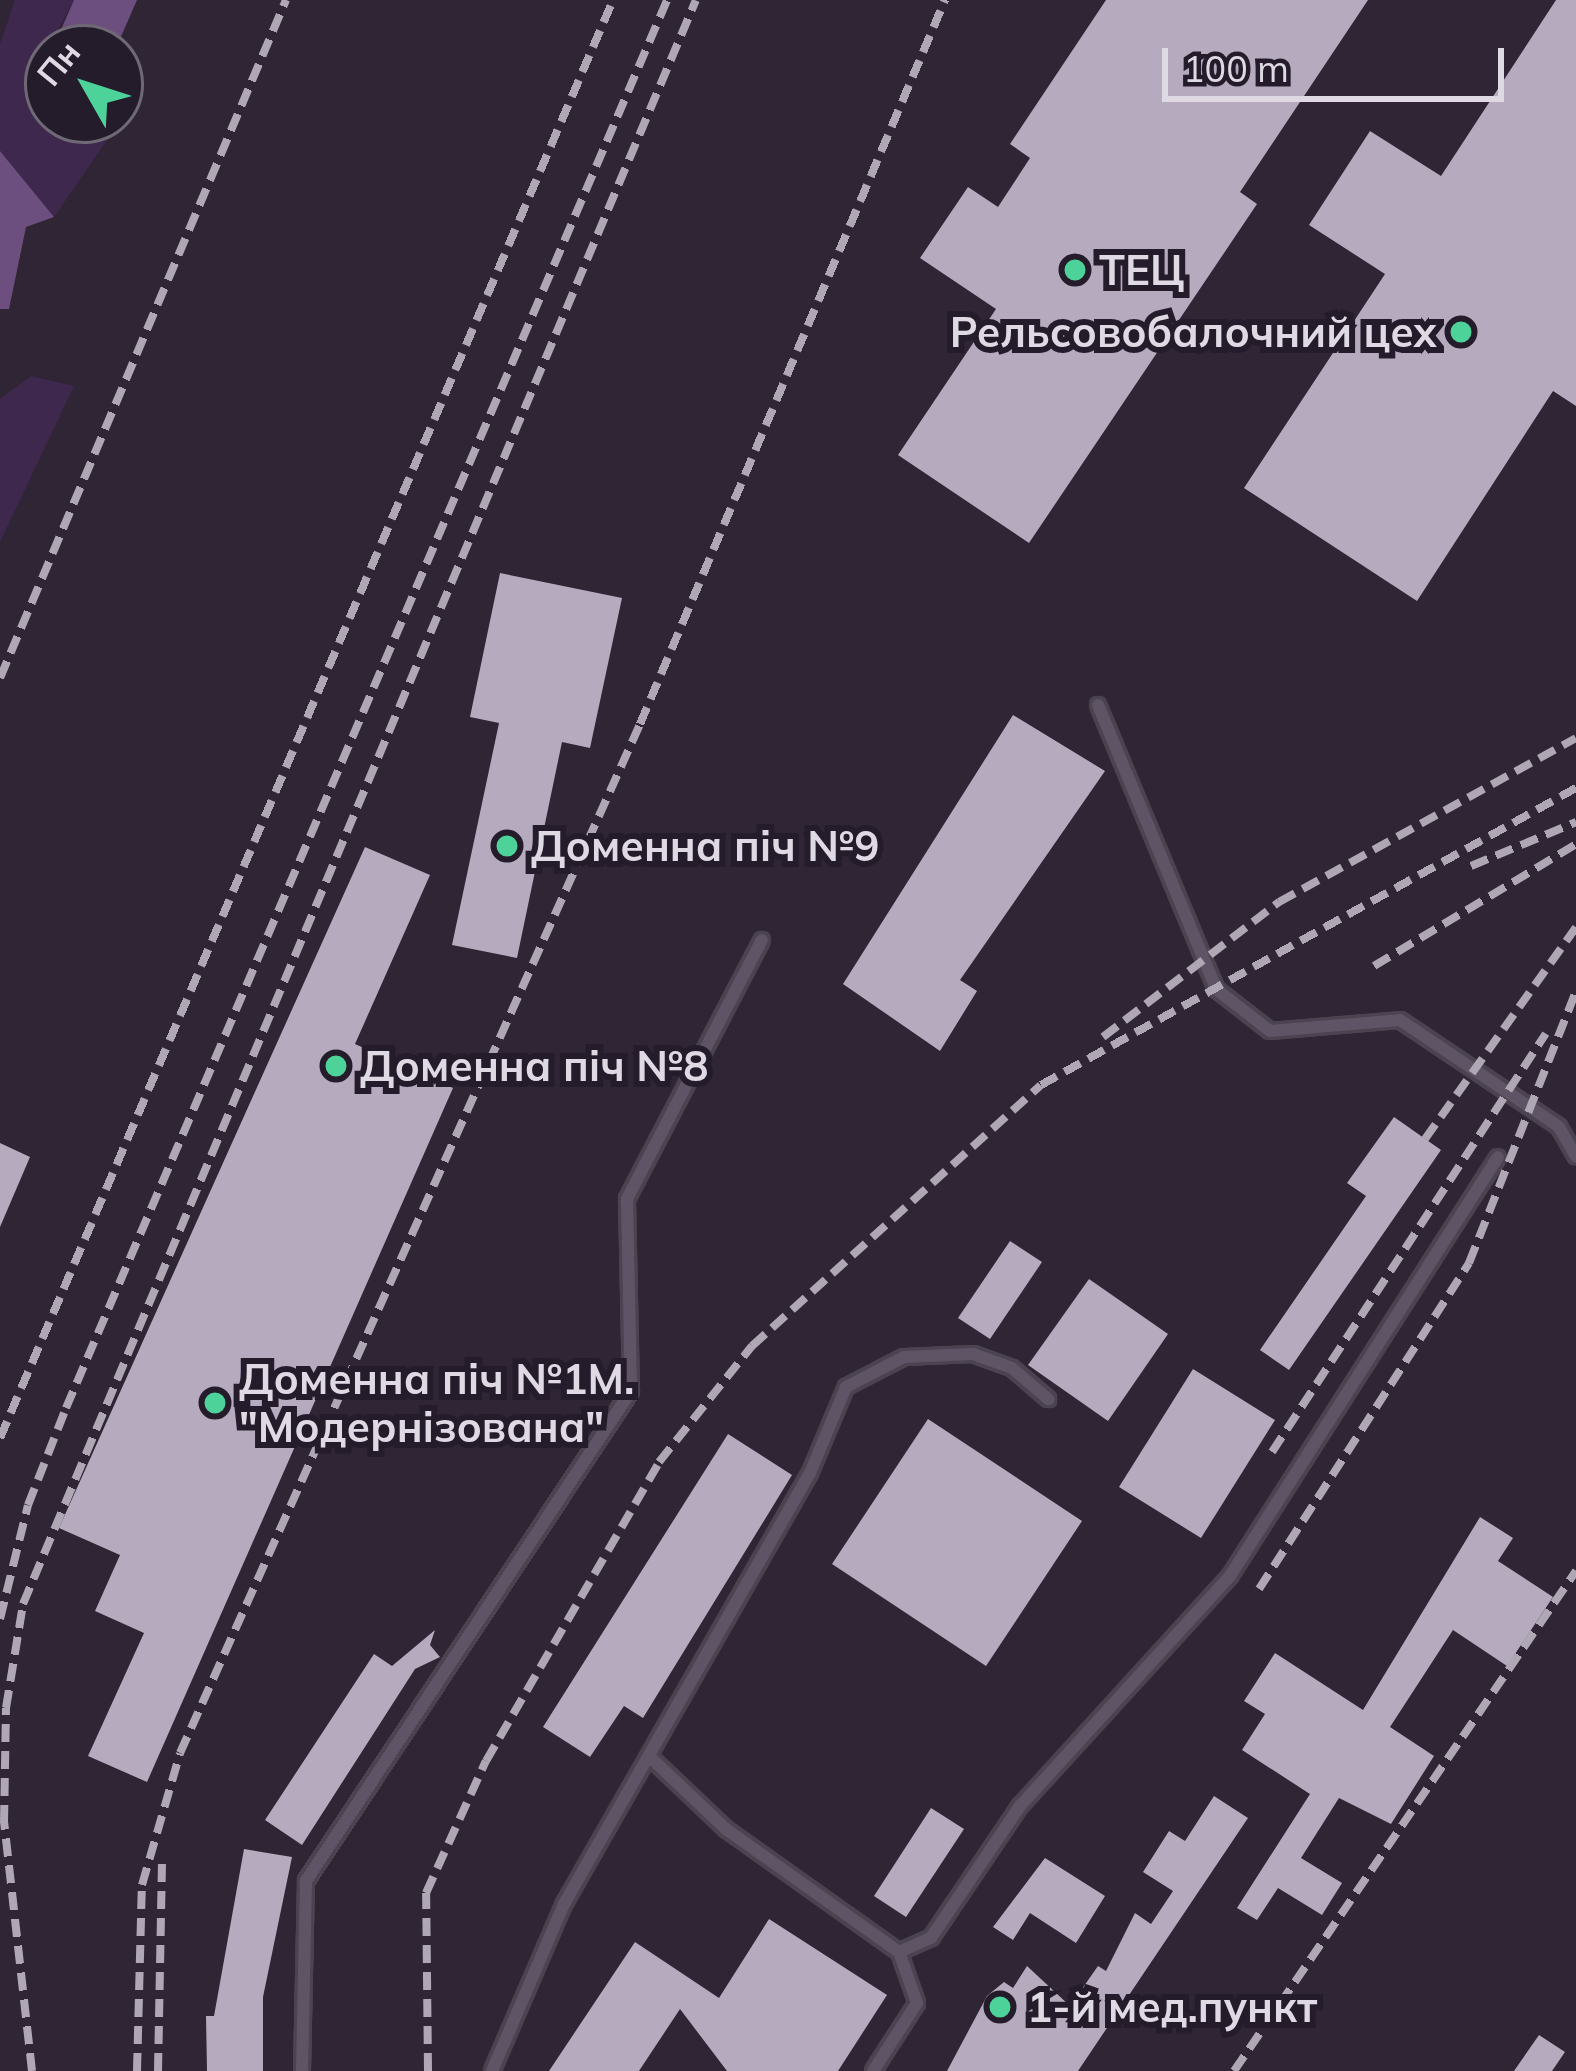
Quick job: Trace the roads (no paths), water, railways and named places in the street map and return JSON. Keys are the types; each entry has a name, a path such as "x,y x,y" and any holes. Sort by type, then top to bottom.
{"lane":[{"path":"1098,705 1216,989 1270,1031 1400,1019 1559,1127 1576,1157"},
{"path":"302,2071 306,1881 631,1391 627,1199 761,940"},
{"path":"899,1952 932,1938 1020,1806 1230,1576 1498,1157"},
{"path":"492,2071 564,1904 811,1473 846,1387 904,1357 973,1354 1012,1368 1048,1399"},
{"path":"650,1757 726,1829 899,1952 917,2003 873,2071"}],"railway":[{"path":"0,678 286,0"},
{"path":"0,1438 613,0"},
{"path":"0,1619 28,1505 66,1408 667,0"},
{"path":"32,2071 4,1823 6,1708 23,1604 696,0"},
{"path":"137,2071 142,1885 180,1753 640,724 945,0"},
{"path":"1103,1037 1279,902 1576,738"},
{"path":"428,2071 426,1893 486,1761 659,1462 752,1346 1041,1085 1576,788"},
{"path":"1471,866 1576,822"},
{"path":"1374,966 1576,844"},
{"path":"1425,1139 1576,927"},
{"path":"1259,1589 1469,1263 1576,991"},
{"path":"1272,1452 1546,1034"},
{"path":"1234,2071 1576,1571"},
{"path":"158,2071 162,1855"}],"place":[{"name":"ТЕЦ","path":"1075,270"},
{"name":"Рельсовобалочний цех","path":"1461,332"},
{"name":"Доменна піч №9","path":"507,846"},
{"name":"Доменна піч №8","path":"336,1066"},
{"name":"Доменна піч №1М. \"Модернізована\"","path":"215,1403"},
{"name":"1-й мед.пункт","path":"1000,2007"}]}
